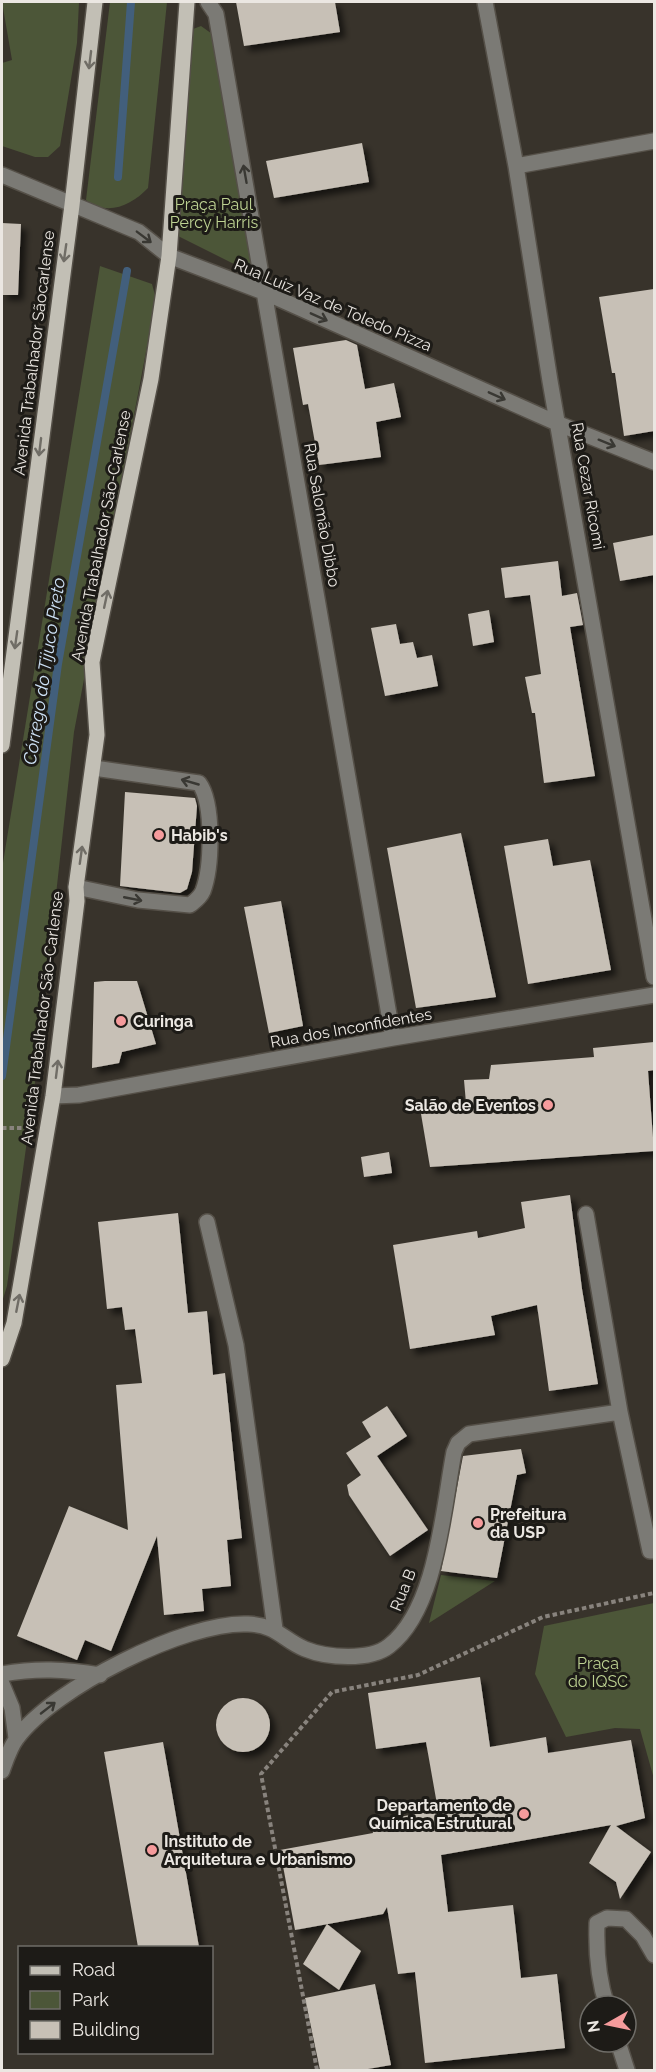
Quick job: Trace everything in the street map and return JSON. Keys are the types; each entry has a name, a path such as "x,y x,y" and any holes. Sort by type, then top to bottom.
{"main road":[{"name":"Avenida Trabalhador Sãocarlense","path":"2,745 96,2"},
{"name":"Avenida Trabalhador São-Carlense","path":"2,1359 18,1301 53,1096 76,913 76,887 97,735 92,662 149,390 169,256 187,2"}],"street":[{"name":"Rua Salomão Dibbo","path":"208,2 216,14 266,293 393,1038"},
{"name":"Rua Cezar Ricomi","path":"485,2 516,166 654,977"},
{"path":"516,166 654,141"},
{"name":"Rua Luiz Vaz de Toledo Pizza","path":"2,175 139,232 169,256 266,293 559,424 654,462"},
{"path":"76,887 138,900 190,905 199,898 203,890 209,850 207,804 204,790 199,783 94,768"},
{"name":"Rua dos Inconfidentes","path":"53,1096 79,1095 393,1038 654,995"},
{"path":"586,1214 620,1412 651,1551 654,1551"},
{"path":"207,1222 236,1345 275,1629"},
{"name":"Rua B","path":"2,1771 16,1738 55,1703 143,1650 205,1628 248,1624 275,1629 305,1649 326,1653 369,1655 388,1647 404,1632 418,1611 428,1584 454,1452 465,1437 620,1412"},
{"path":"2,1674 31,1669 61,1668 100,1675"},
{"path":"2,1684 12,1708 16,1738"},
{"path":"603,1994 596,1946 597,1923 607,1918 626,1920 643,1936 654,1955"},
{"path":"622,2054 627,2070"}],"path":[{"path":"2,1128 47,1128"},
{"path":"317,2070 261,1774 332,1692 418,1676 543,1617 654,1593"}],"green space":[{"path":"2,2 79,2 77,43 60,146 48,157 35,157 2,146 2,63 12,60"},
{"path":"110,2 167,2 148,188 127,204 102,208 86,200"},
{"name":"Praça Paul Percy Harris","path":"201,26 215,36 262,278 178,236 190,39 193,29"},
{"path":"100,266 152,284 156,299 74,732 36,1075 7,1286 2,1302 2,869"},
{"path":"441,1575 495,1581 429,1623"},
{"name":"Praça do IQSC","path":"654,1603 654,1779 640,1729 615,1728 566,1737 535,1674 544,1626"}],"building":[{"path":"236,2 335,2 340,32 244,46"},
{"path":"362,143 369,182 274,198 266,161"},
{"path":"2,223 21,224 18,295 2,295"},
{"path":"654,289 654,431 624,436 615,373 612,373 599,297"},
{"path":"346,340 357,345 365,389 394,383 401,417 376,422 381,457 319,465 308,404 303,405 293,348"},
{"path":"654,535 654,575 620,581 613,543"},
{"path":"558,561 562,596 577,593 583,625 570,627 595,776 544,783 535,713 532,713 525,677 541,674 530,595 505,598 501,568"},
{"path":"489,610 494,642 473,646 468,614"},
{"path":"396,624 400,644 413,642 417,658 432,655 438,686 385,696 371,628"},
{"name":"Habib's","path":"125,792 195,798 197,806 192,872 187,889 180,893 120,886"},
{"path":"461,833 496,997 416,1008 387,848"},
{"path":"548,839 553,866 590,860 611,970 528,984 504,846"},
{"path":"281,901 303,1026 269,1033 244,907"},
{"name":"Curinga","path":"137,981 156,1044 122,1052 119,1063 92,1068 94,982"},
{"name":"Salão de Eventos","path":"654,1042 654,1070 648,1071 654,1151 430,1167 420,1108 466,1103 464,1080 489,1079 491,1065 594,1057 593,1048"},
{"path":"389,1152 392,1173 364,1177 361,1157"},
{"path":"570,1195 582,1289 598,1384 549,1391 537,1305 491,1316 495,1335 410,1349 393,1245 477,1231 478,1238 525,1228 521,1202"},
{"path":"178,1213 188,1313 207,1311 213,1375 225,1373 242,1538 227,1540 231,1586 202,1589 204,1611 164,1615 157,1536 111,1651 85,1640 77,1660 17,1636 69,1506 128,1530 116,1385 142,1383 135,1329 125,1330 122,1307 107,1309 98,1222"},
{"path":"387,1406 407,1436 377,1456 428,1530 390,1556 349,1495 347,1485 361,1475 346,1453 371,1437 362,1422"},
{"name":"Prefeitura da USP","path":"521,1449 526,1473 517,1475 497,1578 441,1571 463,1456"},
{"path":"480,1677 490,1747 546,1737 548,1753 631,1740 645,1818 616,1826 651,1852 620,1899 616,1882 589,1863 611,1825 441,1855 448,1912 513,1905 521,1978 557,1974 565,2048 425,2063 415,1972 398,1974 387,1907 383,1914 295,1930 280,1850 373,1833 371,1822 438,1810 426,1742 376,1749 368,1693"},
{"path":"238,1698 248,1698 262,1706 268,1715 270,1725 268,1735 262,1744 248,1752 238,1752 221,1740 216,1730 216,1720 228,1703"},
{"name":"Instituto de Arquitetura e Urbanismo","path":"163,1742 199,1946 138,1946 104,1752"},
{"path":"327,1924 361,1951 339,1990 303,1964"},
{"path":"375,1984 391,2065 362,2070 320,2070 305,1998"}],"waterway":[{"name":"Córrego do Tijuco Preto","path":"118,177 131,2"},
{"name":"Córrego do Tijuco Preto","path":"2,1076 58,664 127,271"}],"place":[{"name":"Habib's","path":"159,835"},
{"name":"Curinga","path":"121,1021"},
{"name":"Salão de Eventos","path":"548,1105"},
{"name":"Prefeitura da USP","path":"478,1523"},
{"name":"Departamento de Química Estrutural","path":"524,1814"},
{"name":"Instituto de Arquitetura e Urbanismo","path":"152,1850"}]}
